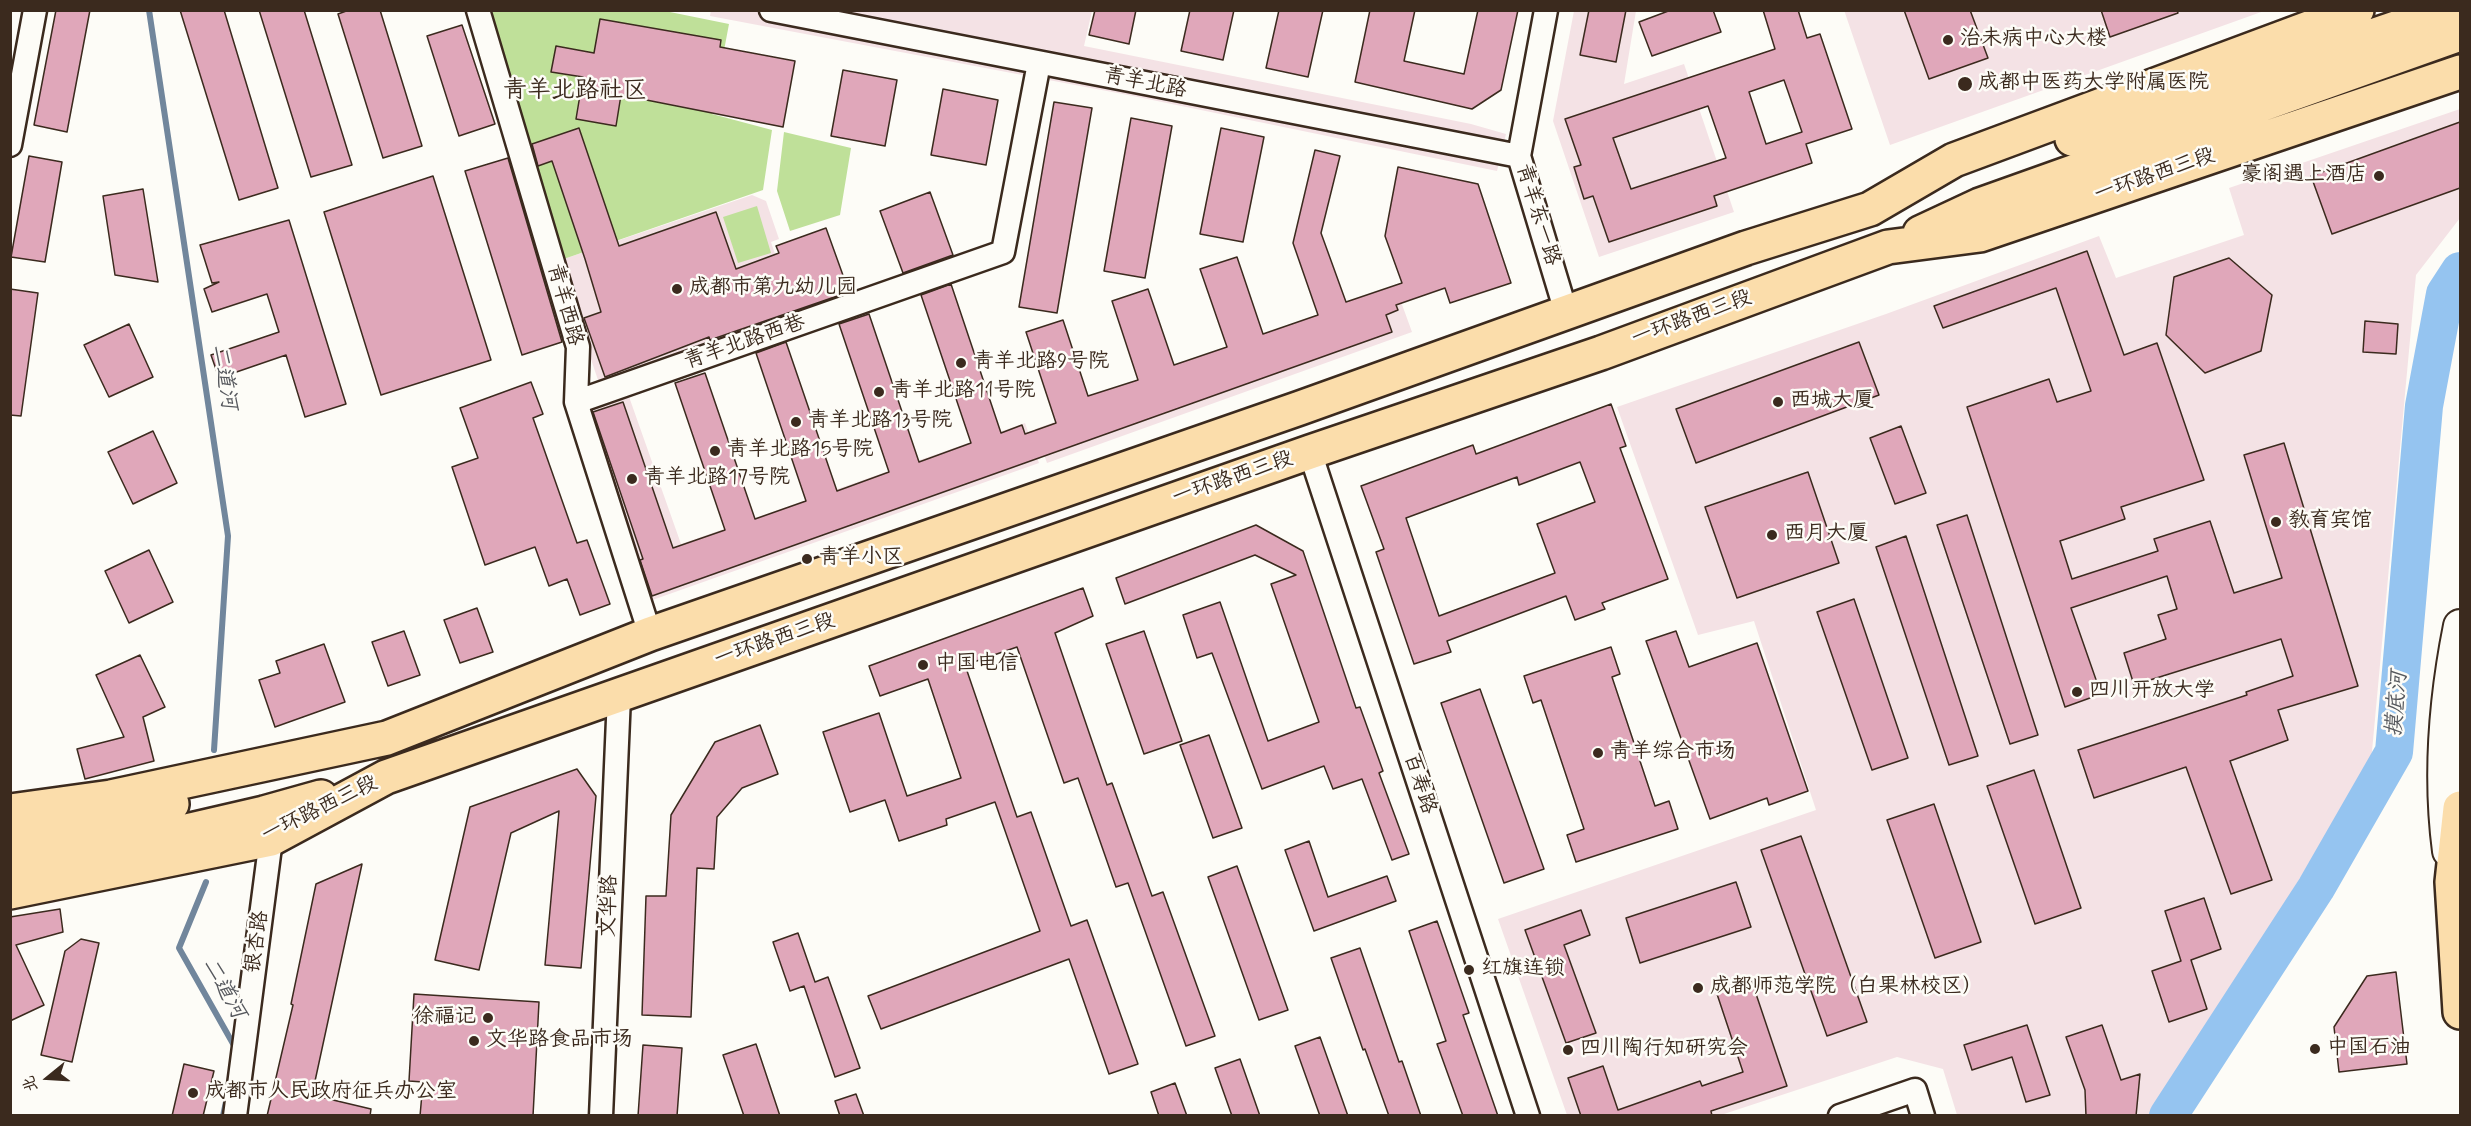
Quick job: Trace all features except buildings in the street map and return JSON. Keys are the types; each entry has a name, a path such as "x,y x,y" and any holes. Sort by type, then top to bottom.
{"main road":[{"name":"一环路西三段","path":"10,811 111,798 387,738 650,634 1289,412 1760,243 1870,208 1953,160 2357,10"},
{"path":"1870,208 2448,10"},
{"path":"1888,248 1980,205 2460,34"},
{"name":"一环路西三段","path":"10,892 271,840 386,777 1310,452 1601,353 1888,248 1980,235 2460,72"},
{"path":"2460,626 2446,713 2443,792 2452,882 2460,1012"},
{"path":"10,865 105,837 387,738"},
{"path":"10,841 105,837 264,813 386,777"},
{"path":"2452,882 2460,808"}],"street":[{"path":"10,145 35,10"},
{"name":"青羊西路","path":"478,10 578,347 576,402 650,634"},
{"name":"青羊北路","path":"771,10 1519,156"},
{"name":"青羊东一路","path":"1546,10 1519,156 1566,312"},
{"name":"青羊北路西巷","path":"576,402 1003,252 1039,63"},
{"name":"百寿路","path":"1310,452 1528,1116"},
{"name":"文华路","path":"601,1116 619,696"},
{"name":"银杏路","path":"235,1116 271,840"},
{"path":"1840,1116 1915,1090 1923,1116"}],"shaded area":[{"path":"711,10 1092,11 1084,46 1471,124 1506,134 1497,171 1128,95 710,16"},
{"name":"成都中医药大学附属医院","path":"1844,10 2264,11 1890,145"},
{"path":"1574,11 1636,11 1624,84 1684,64 1734,212 1599,257 1553,121"},
{"name":"四川开放大学","path":"2460,109 2460,218 2416,275 2371,762 2155,1115 1957,1115 1943,1069 1897,1057 1721,1115 1567,1115 1498,919 1816,810 1754,621 1698,635 1617,407 1886,314 2099,236 2116,278 2244,235 2229,188"},
{"name":"成都市第九幼儿园","path":"752,195 766,201 779,239 771,242 796,317 599,383 558,261"},
{"path":"1400,299 1412,332 1047,463 1035,429"},
{"path":"627,391 681,544 1025,423 1039,463 644,603 581,406"}],"green space":[{"path":"482,11 665,11 729,24 712,114 772,130 763,190 558,261"},
{"path":"784,132 851,148 840,215 790,231 777,191"},
{"path":"757,206 771,253 738,263 723,217"}],"waterway":[{"name":"二道河","path":"149,10 228,536 214,750"},
{"name":"摸底河","path":"2168,1116 2316,888 2394,752 2424,406 2445,294 2460,271"},
{"name":"二道河","path":"206,882 179,948 236,1049"},
{"name":"二道河","path":"223,1116 226,1102"}],"place":[{"name":"治未病中心大楼","path":"1948,40"},
{"name":"成都中医药大学附属医院","path":"1965,84"},
{"name":"豪阁遇上酒店","path":"2379,176"},
{"name":"成都市第九幼儿园","path":"677,289"},
{"name":"青羊北路9号院","path":"961,363"},
{"name":"青羊北路11号院","path":"879,392"},
{"name":"西城大厦","path":"1778,402"},
{"name":"青羊北路13号院","path":"796,422"},
{"name":"青羊北路15号院","path":"715,451"},
{"name":"青羊北路17号院","path":"632,479"},
{"name":"教育宾馆","path":"2276,522"},
{"name":"西月大厦","path":"1772,535"},
{"name":"青羊小区","path":"807,559"},
{"name":"中国电信","path":"923,665"},
{"name":"四川开放大学","path":"2077,692"},
{"name":"青羊综合市场","path":"1598,753"},
{"name":"红旗连锁","path":"1469,970"},
{"name":"成都师范学院（白果林校区）","path":"1698,988"},
{"name":"徐福记","path":"488,1018"},
{"name":"文华路食品市场","path":"474,1041"},
{"name":"中国石油","path":"2315,1049"},
{"name":"四川陶行知研究会","path":"1568,1050"},
{"name":"成都市人民政府征兵办公室","path":"193,1093"}],"district":[{"name":"青羊北路社区","path":"575,92"}]}
